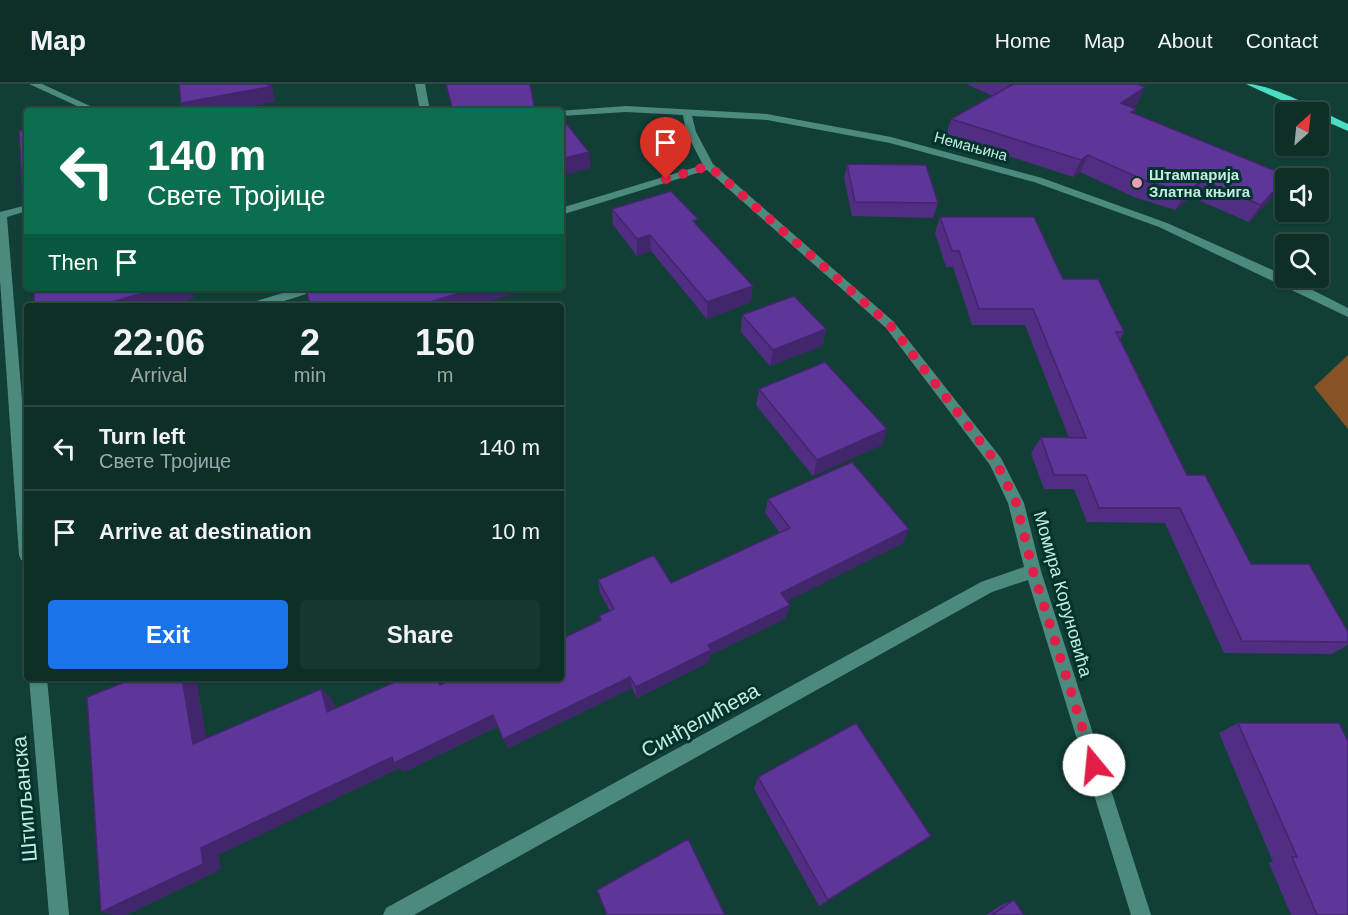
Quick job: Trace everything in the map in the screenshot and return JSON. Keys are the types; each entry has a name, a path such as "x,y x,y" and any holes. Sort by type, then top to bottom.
{"main road":[{"path":"1251,84 1291,102"},
{"path":"1329,119 1348,128"}],"street":[{"path":"34,84 89,108"},
{"path":"420,84 424,108"},
{"name":"Немањина","path":"564,112 626,109 767,117 891,140 1038,180 1163,225 1271,274 1348,313"},
{"name":"Момира Коруновића","path":"687,113 691,132 709,166 890,325 996,462 1016,502 1033,571 1142,915"},
{"path":"564,211 709,166"},
{"path":"24,209 0,215 24,520"},
{"path":"264,303 302,291"},
{"path":"12,381 24,377"},
{"name":"Синђелићева","path":"393,915 987,587 1033,571"},
{"name":"Штипљанска","path":"38,681 59,915"}],"shaded area":[{"path":"1348,355 1348,429 1314,387"}],"building":[{"path":"179,84 268,84 269,87 181,103"},
{"path":"446,84 530,84 534,108 452,108"},
{"path":"1009,84 1137,84 1145,87 1121,103 1136,109 1131,112 1275,171 1275,190 1261,205 1202,180 1186,193 1144,180 1088,155 1081,160 951,119 1012,85"},
{"path":"564,121 589,152 564,158"},
{"path":"24,130 24,223 19,131"},
{"path":"847,164 926,165 938,203 855,202"},
{"path":"671,191 698,219 693,221 753,286 707,302 650,235 637,239 612,209"},
{"path":"940,217 1034,217 1063,279 1098,279 1124,332 1116,332 1187,475 1205,475 1251,564 1309,564 1348,632 1348,642 1242,641 1180,508 1099,508 1086,475 1054,475 1041,437 1086,438 1033,309 979,309 959,251 952,251"},
{"path":"34,291 150,291 108,303 34,303"},
{"path":"306,291 467,291 426,303 310,303"},
{"path":"794,296 826,329 773,350 742,315"},
{"path":"825,362 887,429 817,460 759,389"},
{"path":"852,462 909,529 781,593 790,605 708,645 711,650 636,687 630,677 503,739 493,715 394,763 392,757 201,848 203,864 101,912 87,697 127,681 182,681 193,744 321,689 327,712 397,681 438,681 440,685 448,681 564,681 564,638 601,620 599,616 614,609 598,580 654,555 671,583 790,528 768,499"},
{"path":"856,723 931,836 828,900 758,777"},
{"path":"1238,723 1339,723 1348,741 1348,915 1317,915 1292,857 1297,857"},
{"path":"688,839 725,915 607,915 597,890"},
{"path":"1014,900 1024,915 992,915"}],"place":[{"name":"Штампарија Златна књига","path":"1137,183"}],"route":[{"path":"666,179 709,166 890,325 996,462 1016,502 1033,571 1094,765"}]}
